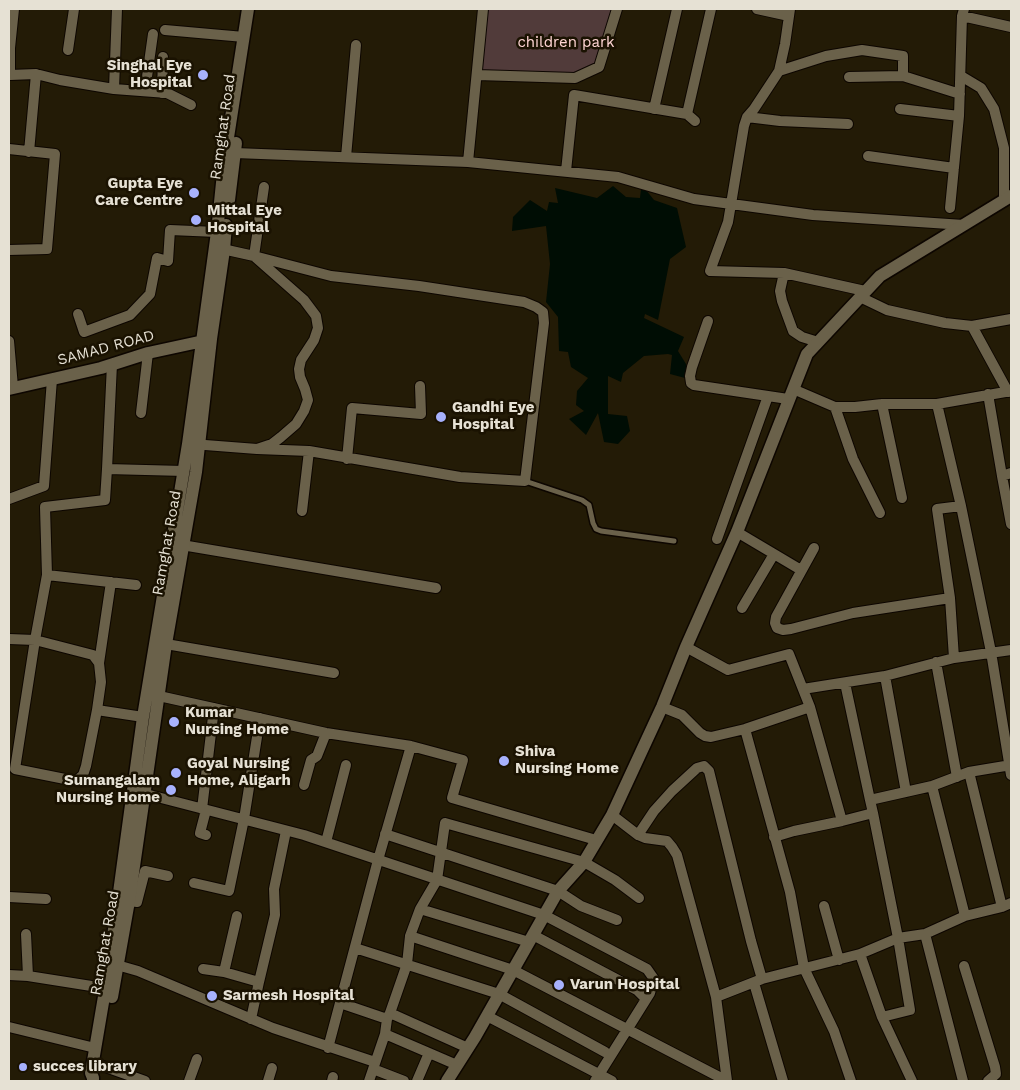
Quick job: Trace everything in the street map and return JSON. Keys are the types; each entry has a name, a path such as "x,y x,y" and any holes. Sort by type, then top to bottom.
{"main road":[{"name":"Ramghat Road","path":"93,1080 91,1072 104,988 138,792 159,696 178,544 235,153 238,100 248,9"},
{"name":"Ramghat Road","path":"220,248 217,232 224,163 256,9"},
{"path":"448,1081 558,891 584,862 612,815 662,707 686,647 737,532 807,354 880,276 1008,198"},
{"name":"SAMAD ROAD","path":"11,388 207,340"},
{"name":"Ramghat Road","path":"93,1080 98,1074 100,1065 129,900 144,718 178,544 184,471 193,444"}],"street":[{"path":"14,9 9,75 36,74 114,89 167,93 191,105"},
{"path":"68,50 74,9"},
{"path":"114,89 118,9"},
{"path":"468,162 483,9"},
{"path":"477,74 575,78 599,68 617,9"},
{"path":"654,108 677,9"},
{"path":"566,171 574,95 654,108 691,117 711,9"},
{"path":"757,9 789,12 785,44 779,71 754,109 747,116 728,222 710,271 784,273 863,294 888,310 945,323 972,326 1011,319"},
{"path":"950,208 960,94 963,13 1011,27"},
{"path":"165,30 244,37"},
{"path":"145,91 153,34"},
{"path":"346,157 356,45"},
{"path":"779,71 826,56 862,50 903,56 903,76"},
{"path":"162,93 163,57"},
{"path":"29,152 36,74"},
{"path":"849,77 903,76 960,94"},
{"path":"961,76 981,88 994,109 1004,148 1008,198"},
{"path":"900,109 958,116"},
{"path":"747,116 808,123 848,124"},
{"path":"9,149 55,154 46,249 9,250"},
{"path":"235,153 468,162 566,171 618,177 694,199 730,204 814,215 964,224"},
{"path":"868,156 954,168"},
{"path":"254,256 264,186"},
{"path":"78,314 84,332 130,315 150,294 157,258 168,261 170,230 217,232"},
{"path":"193,444 309,451 460,477 525,481 544,323 543,312 524,302 419,286 331,276 220,248"},
{"path":"254,256 304,300 316,316 318,328 314,340 301,360 299,369 308,400 304,411 296,424 281,437 272,444 257,449"},
{"path":"784,273 780,291 793,331 802,337 818,342"},
{"path":"708,321 690,376 691,382 694,385 768,396 790,394 835,407 882,404 937,404 1010,391 972,326"},
{"path":"9,341 11,388"},
{"path":"141,413 148,353"},
{"path":"111,582 99,663 102,682 98,710 83,775 77,780 70,780 12,768 34,640 48,575 44,507 105,500 112,364"},
{"path":"9,499 44,486 52,378"},
{"path":"347,458 352,408 421,414 420,386"},
{"path":"988,394 1006,474 1011,524"},
{"path":"717,539 768,396"},
{"path":"882,404 902,498"},
{"path":"870,800 932,786 969,772 1010,768 991,652 961,506 937,404"},
{"path":"835,407 853,458 880,513"},
{"path":"302,511 309,451"},
{"path":"107,469 184,471"},
{"path":"954,658 950,598 937,510 961,506"},
{"path":"737,532 801,570"},
{"path":"178,544 436,588"},
{"path":"814,548 776,617 775,623 777,628 783,630 791,629 853,613 950,598"},
{"path":"742,608 774,554"},
{"path":"48,575 136,585"},
{"path":"9,638 34,640 93,655 99,663"},
{"path":"166,644 334,673"},
{"path":"686,647 728,670 788,654 810,706 842,821"},
{"path":"804,689 885,676 954,658 1011,650"},
{"path":"936,662 957,777"},
{"path":"885,676 906,792"},
{"path":"845,682 898,938 910,1010 882,1017"},
{"path":"159,696 326,733 411,746 463,760 452,798 596,840"},
{"path":"662,707 682,715 705,736 711,737 745,729 810,706"},
{"path":"206,835 200,833 214,708"},
{"path":"98,710 144,718"},
{"path":"194,883 229,891 244,820 260,718"},
{"path":"745,729 790,892 804,968 834,1031 851,1081"},
{"path":"304,785 311,760 316,756 326,733"},
{"path":"328,1048 378,860 411,746"},
{"path":"326,842 346,765"},
{"path":"638,834 672,790 697,768 704,766 709,771 783,1081"},
{"path":"716,997 758,981 860,954 898,938 925,934 965,916 1007,905 969,772"},
{"path":"932,786 965,916"},
{"path":"138,792 326,842 544,916 646,969 654,979 650,992 597,1078"},
{"path":"774,837 873,812"},
{"path":"612,815 645,838 667,841 677,855 716,997 727,1081"},
{"path":"369,1081 407,964 410,936 420,909 437,880 445,823 584,862 615,880 639,898"},
{"path":"251,1019 274,915 274,888 286,831"},
{"path":"386,834 558,891 581,906 617,920"},
{"path":"129,900 137,902 145,871 168,876"},
{"path":"9,897 46,899"},
{"path":"824,906 839,960"},
{"path":"420,909 531,938 637,990 645,998"},
{"path":"224,972 237,916"},
{"path":"26,934 28,976"},
{"path":"925,934 963,1081"},
{"path":"410,936 513,970 727,1081"},
{"path":"355,948 500,994 605,1052"},
{"path":"860,954 882,1017 912,1081"},
{"path":"117,965 138,971 251,1019 374,1066 404,1081"},
{"path":"964,966 995,1067 996,1074 988,1081"},
{"path":"203,969 224,972 259,982"},
{"path":"9,975 28,976 104,988"},
{"path":"340,1003 389,1016 468,1048"},
{"path":"487,1016 597,1078 612,1081"},
{"path":"9,1027 95,1048"},
{"path":"385,1034 457,1065"},
{"path":"417,1081 429,1053"},
{"path":"189,1081 197,1058"},
{"path":"100,1065 146,1081"},
{"path":"268,1081 272,1068"}],"lane":[{"path":"525,481 582,500 589,505 593,523 601,532 674,541"}],"green space":[{"name":"children park","path":"483,9 617,9 601,61 575,78 477,75"}],"shaded area":[{"path":"613,186 626,197 640,198 641,189 646,190 654,200 677,208 686,247 670,259 658,320 645,314 644,318 684,337 678,351 686,364 685,378 670,374 672,355 668,354 644,356 623,373 621,382 608,376 608,414 627,416 630,431 618,444 604,442 598,413 586,435 569,419 584,411 576,405 577,391 588,378 571,367 568,352 559,351 558,317 546,302 550,264 546,226 512,231 513,217 530,200 547,211 549,202 558,203 555,188 597,198"}],"place":[{"name":"Singhal Eye Hospital","path":"203,75"},
{"name":"Gupta Eye Care Centre","path":"194,193"},
{"name":"Mittal Eye Hospital","path":"196,220"},
{"name":"Gandhi Eye Hospital","path":"441,417"},
{"name":"Kumar Nursing Home","path":"174,722"},
{"name":"Shiva Nursing Home","path":"504,761"},
{"name":"Goyal Nursing Home, Aligarh","path":"176,773"},
{"name":"Sumangalam Nursing Home","path":"171,790"},
{"name":"Varun Hospital","path":"559,985"},
{"name":"Sarmesh Hospital","path":"212,996"},
{"name":"succes library","path":"23,1067"}]}
